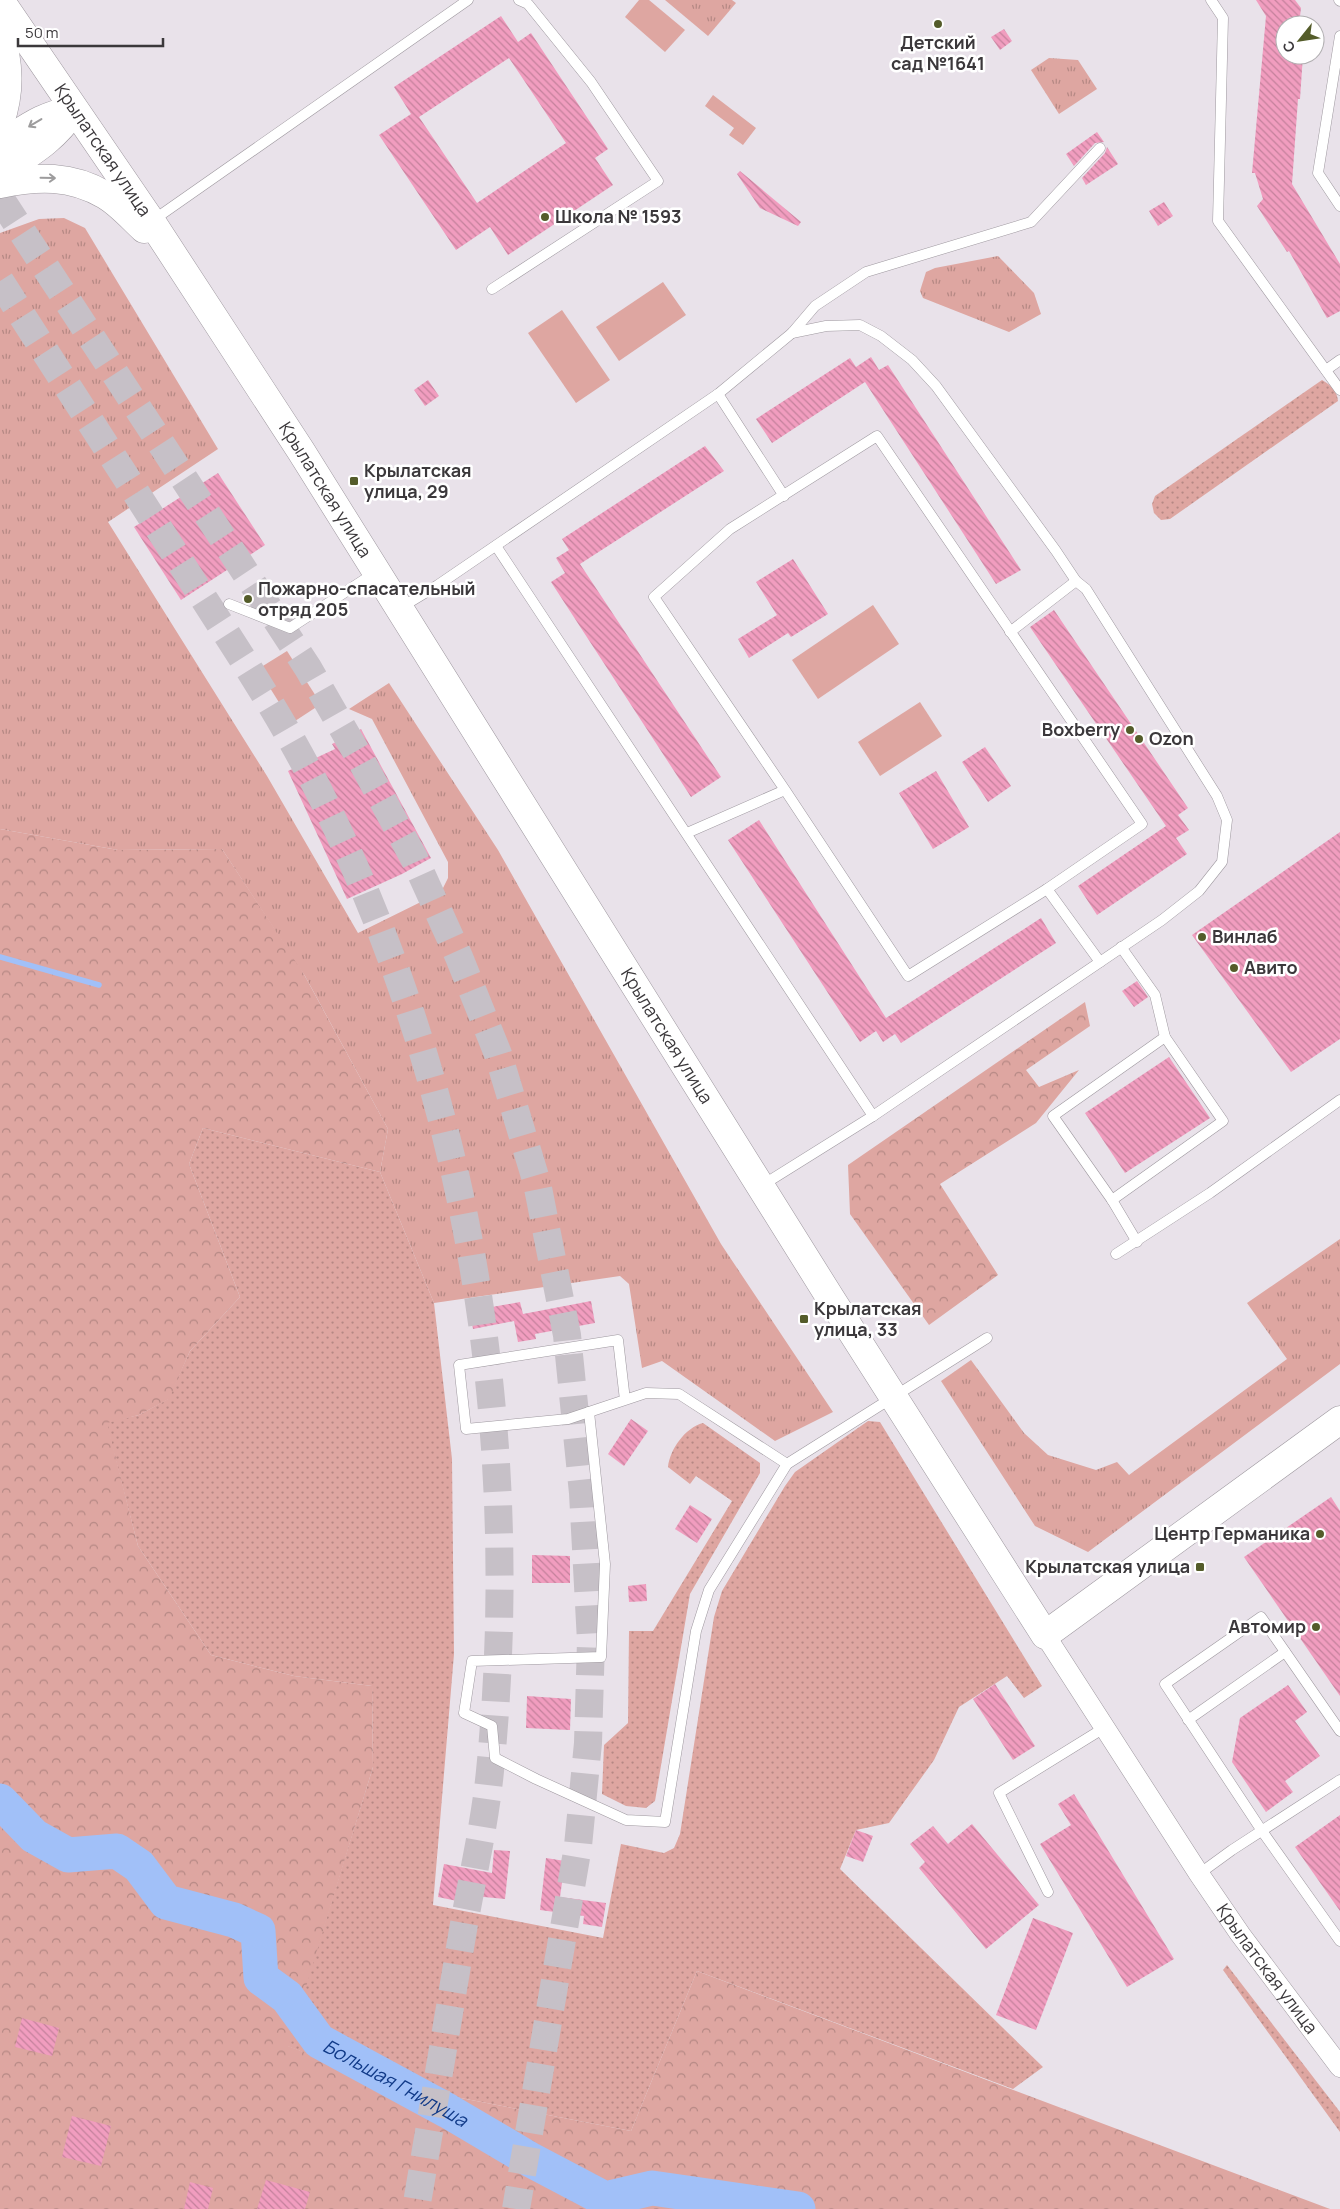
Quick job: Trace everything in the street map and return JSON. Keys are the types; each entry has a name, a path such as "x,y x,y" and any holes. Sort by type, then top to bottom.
{"main road":[{"name":"Крылатская улица","path":"0,0 175,256 399,608 893,1398 1045,1635"},
{"path":"0,32 8,57 9,85 5,109 0,122"},
{"path":"0,145 40,119 53,114 74,110"},
{"path":"0,173 51,138 62,128 74,110"},
{"path":"0,184 34,178 56,178 81,183 107,196 175,256"},
{"path":"1045,1635 1340,1420"}],"street":[{"name":"Крылатская улица","path":"1045,1635 1199,1874 1246,1941 1340,2067"}],"lane":[{"path":"152,221 468,0"},
{"path":"492,289 658,181 591,82 528,4 519,0"},
{"path":"1211,0 1223,18 1218,221 1340,390"},
{"path":"1340,36 1318,172 1340,206"},
{"path":"399,608 438,585 718,394 792,332 815,306 866,272 1031,222 1100,148"},
{"path":"760,1186 873,1116 1162,920 1199,890 1222,862 1227,820 1217,796 1086,589 1076,581 936,386 912,360 881,336 860,326 826,326 792,332"},
{"path":"1326,370 1340,360"},
{"path":"718,394 784,496"},
{"path":"877,436 1010,632 1142,824 1047,889 908,976 786,790 654,596 730,529 877,436"},
{"path":"496,546 662,800 688,833 873,1116"},
{"path":"229,604 290,628 376,572"},
{"path":"1010,632 1076,581"},
{"path":"688,833 786,790"},
{"path":"1047,889 1100,962"},
{"path":"1112,1200 1223,1121 1165,1036 1155,995 1121,947"},
{"path":"1137,1242 1112,1200 1053,1116 1165,1036"},
{"path":"1116,1254 1210,1194 1340,1100"},
{"path":"589,1412 605,1564 601,1657 472,1661 464,1713 492,1726 495,1758 536,1780 626,1820 665,1822 696,1631 709,1590 787,1464 987,1338"},
{"path":"625,1400 618,1340 459,1364 466,1429 568,1419 625,1400 646,1393 679,1394 787,1464"},
{"path":"1340,1730 1261,1617 1164,1684 1262,1831 1340,1941"},
{"path":"1188,1720 1285,1652"},
{"path":"1048,1892 999,1793 1104,1728"},
{"path":"1199,1874 1340,1780"}],"green space":[{"path":"639,0 649,0 685,30 665,52 625,17"},
{"path":"665,0 732,0 736,3 708,36"},
{"path":"1049,58 1078,60 1097,89 1059,114 1031,70"},
{"path":"713,95 756,128 743,145 729,135 734,128 705,106"},
{"path":"64,218 85,228 218,449 108,522 267,776 358,933 441,892 448,878 448,862 372,719 349,709 389,683 498,850 721,1244 833,1412 775,1441 662,1361 642,1368 629,1284 620,1276 434,1303 380,1172 388,1129 305,976 222,849 118,850 0,829 0,233 39,219"},
{"path":"998,256 1034,293 1041,314 1009,332 923,298 920,291 926,272 935,268"},
{"path":"663,282 686,315 619,361 596,327"},
{"path":"562,310 610,380 576,403 528,333"},
{"path":"1322,380 1333,389 1338,401 1170,519 1161,520 1154,513 1152,504 1155,496"},
{"path":"873,605 899,644 818,699 792,660"},
{"path":"287,651 321,704 292,723 258,669"},
{"path":"920,702 942,736 880,776 858,742"},
{"path":"0,829 118,850 222,849 300,967 388,1129 380,1172 203,1128 189,1164 240,1297 190,1351 169,1399 139,1415 107,1423 138,1546 211,1655 294,1676 372,1686 373,1767 288,2046 388,2084 631,2131 697,1971 1330,2209 0,2209"},
{"path":"1085,1002 1090,1026 1026,1070 1039,1087 1079,1070 1036,1123 940,1184 998,1275 929,1325 850,1214 848,1165"},
{"path":"203,1128 380,1172 434,1303 452,1459 454,1654 433,1905 603,1938 621,1844 664,1853 674,1848 680,1834 714,1617 722,1591 795,1472 868,1421 880,1422 1042,1686 1024,1698 1007,1676 959,1707 934,1760 889,1823 856,1830 840,1869 1043,2067 1013,2089 697,1971 631,2131 388,2084 287,2046 373,1767 372,1686 294,1676 211,1655 138,1546 106,1422 139,1415 168,1399 190,1351 240,1297 189,1164"},
{"path":"1340,1239 1340,1364 1088,1552 1035,1526 941,1381 971,1360 1024,1433 1048,1455 1096,1470 1117,1462 1129,1475 1287,1359 1247,1303"},
{"path":"703,1423 760,1463 760,1473 690,1594 655,1801 646,1808 626,1806 602,1794 604,1745 628,1723 629,1631 653,1631 732,1501 696,1476 690,1484 668,1467 675,1446 690,1429"},
{"path":"1227,1965 1340,2112 1340,2132 1223,1970"}],"building":[{"path":"1256,0 1295,0 1301,8 1300,15 1275,15 1275,65 1302,65 1292,184 1340,264 1340,311 1327,318 1289,251 1287,252 1257,206 1263,199 1255,173 1252,173 1266,16"},
{"path":"501,16 518,42 531,33 608,149 595,158 613,185 508,255 490,227 456,250 379,135 411,114 394,87","holes":["509,58 566,143 477,203 419,117"]},
{"path":"1004,29 1012,41 1000,50 991,37"},
{"path":"1097,132 1104,142 1095,143 1074,166 1066,154"},
{"path":"1107,147 1118,164 1086,185 1082,178 1105,153"},
{"path":"740,171 801,222 798,226 760,208 737,174"},
{"path":"1164,202 1173,216 1158,226 1149,211"},
{"path":"871,357 879,370 888,365 1021,570 996,584 865,382 772,443 756,419 850,358 856,367"},
{"path":"428,380 439,396 425,406 414,390"},
{"path":"705,446 724,471 580,564 721,777 691,797 551,582 565,573 556,558 569,550 562,539"},
{"path":"218,473 265,545 181,600 134,527"},
{"path":"793,559 828,614 791,637 788,633 749,658 738,639 777,615 756,582"},
{"path":"1054,610 1188,808 1178,815 1189,830 1176,838 1187,854 1097,915 1078,886 1166,826 1030,627"},
{"path":"361,729 431,858 402,874 347,899 288,771 335,749 332,744"},
{"path":"985,747 1011,786 988,802 962,762"},
{"path":"936,771 969,827 933,849 899,793"},
{"path":"759,820 886,1018 1041,918 1056,943 901,1043 895,1034 883,1042 876,1031 860,1042 728,840"},
{"path":"1340,832 1340,1039 1291,1072 1192,935"},
{"path":"1137,981 1148,997 1134,1007 1122,991"},
{"path":"1169,1057 1210,1118 1125,1173 1085,1113"},
{"path":"591,1301 595,1323 535,1334 536,1339 518,1342 514,1321 473,1329 470,1311 520,1302 523,1314"},
{"path":"631,1419 648,1431 624,1466 608,1454"},
{"name":"Автомир","path":"1331,1497 1340,1511 1340,1696 1244,1557"},
{"path":"690,1505 712,1519 697,1543 675,1529"},
{"path":"532,1555 570,1556 570,1583 532,1583"},
{"path":"646,1584 647,1601 629,1602 628,1586"},
{"path":"995,1684 1035,1746 1013,1760 973,1699"},
{"path":"1288,1685 1307,1712 1295,1721 1320,1756 1285,1781 1293,1792 1266,1812 1232,1762 1240,1718"},
{"path":"527,1696 571,1699 570,1730 526,1728"},
{"path":"1074,1794 1174,1959 1127,1987 1040,1844 1071,1825 1058,1804"},
{"path":"1340,1815 1340,1911 1295,1847"},
{"path":"972,1824 1039,1905 986,1949 919,1868 925,1862 910,1844 933,1826 948,1844"},
{"path":"856,1830 873,1836 863,1862 846,1856"},
{"path":"494,1850 510,1851 505,1899 463,1895 462,1902 438,1897 444,1864 492,1873"},
{"path":"546,1858 565,1861 560,1897 606,1903 602,1927 583,1924 584,1916 540,1910"},
{"path":"1033,1918 1073,1933 1036,2030 996,2015"},
{"path":"22,2018 59,2028 52,2056 15,2047"},
{"path":"72,2116 111,2126 101,2166 62,2157"},
{"path":"266,2180 310,2192 305,2209 257,2209"},
{"path":"190,2182 213,2188 208,2209 184,2209"}],"waterway":[{"path":"0,957 99,985"},
{"name":"Большая Гнилуша","path":"0,1801 34,1836 68,1855 117,1851 139,1866 166,1902 234,1920 258,1931 261,1978 287,1997 319,2041 448,2111 531,2160 605,2199 652,2188 798,2209"}],"tunnel":[{"path":"0,198 308,668 362,762 415,860 459,957 498,1054 537,1183 567,1335 583,1493 591,1641 588,1743 578,1846 516,2209"},
{"path":"0,281 248,668 308,770 363,887 409,1008 445,1131 472,1257 490,1385 498,1514 499,1643 490,1771 485,1809 416,2209"}],"place":[{"name":"Детский сад №1641","path":"938,24"},
{"name":"Школа № 1593","path":"545,217"},
{"name":"Крылатская улица, 29","path":"354,481"},
{"name":"Пожарно-спасательный отряд 205","path":"248,599"},
{"name":"Boxberry","path":"1130,730"},
{"name":"Ozon","path":"1139,739"},
{"name":"Винлаб","path":"1202,937"},
{"name":"Авито","path":"1234,968"},
{"name":"Крылатская улица, 33","path":"804,1319"},
{"name":"Центр Германика","path":"1320,1534"},
{"name":"Крылатская улица","path":"1200,1567"},
{"name":"Автомир","path":"1316,1627"}]}
